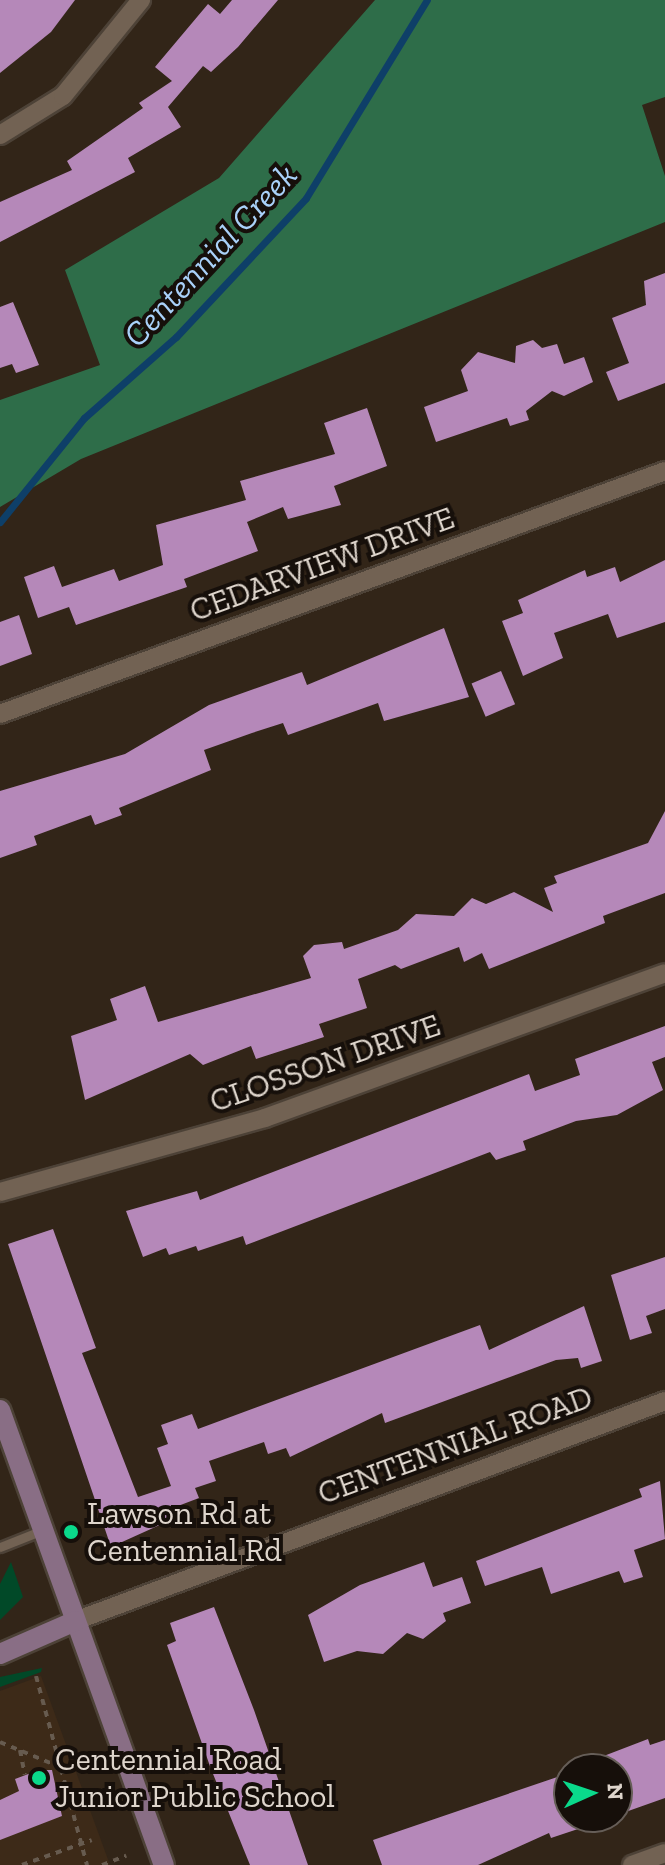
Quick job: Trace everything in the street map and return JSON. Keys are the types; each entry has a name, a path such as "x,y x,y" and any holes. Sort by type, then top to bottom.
{"street":[{"path":"0,135 63,96 141,0"},
{"name":"CEDARVIEW DRIVE","path":"0,714 665,471"},
{"name":"CLOSSON DRIVE","path":"0,1192 265,1118 665,973"},
{"name":"CENTENNIAL ROAD","path":"0,1654 75,1621 665,1401"},
{"path":"0,1410 161,1864"},
{"path":"632,1865 665,1853"}],"lane":[{"path":"0,1547 43,1530"}],"path":[{"path":"36,1676 87,1865"},
{"path":"0,1742 60,1767"},
{"path":"20,1750 25,1775"},
{"path":"22,1865 92,1840"},
{"path":"102,1865 126,1856"}],"shaded area":[{"name":"Centennial Road Junior Public School","path":"41,1676 110,1865 0,1865 0,1691"}],"green space":[{"path":"375,0 665,0 665,97 642,105 665,176 665,222 81,459 0,507 0,400 100,365 65,270 219,178"},
{"path":"11,1562 23,1597 0,1620 0,1584"},
{"path":"42,1668 41,1672 0,1687 0,1677"}],"building":[{"path":"0,0 75,0 51,32 0,73"},
{"path":"232,0 278,0 238,47 211,72 203,66 168,107 181,127 128,158 135,172 0,242 0,202 72,170 67,161 143,108 139,103 172,81 155,67 208,4 220,14"},
{"path":"665,273 665,383 618,401 606,372 629,363 612,318 646,305 644,281"},
{"path":"13,302 39,365 16,373 12,364 0,368 0,307"},
{"path":"533,340 542,348 557,344 564,364 584,357 593,382 564,396 552,391 526,411 529,420 510,426 507,418 436,442 424,407 468,391 461,370 478,352 515,363 516,346"},
{"path":"367,408 387,466 334,486 341,505 288,519 283,507 247,522 258,551 184,579 187,587 76,625 69,607 38,618 24,577 54,566 62,587 114,569 119,581 163,565 156,525 246,500 240,481 335,454 324,423"},
{"path":"665,560 665,622 617,638 608,614 554,633 563,658 523,676 502,621 523,613 518,600 585,570 587,577 615,567 620,582"},
{"path":"19,615 32,654 0,666 0,622"},
{"path":"444,628 469,697 384,721 378,703 288,735 283,723 252,733 204,750 211,770 119,808 122,815 95,825 91,815 34,836 37,845 0,858 0,791 125,754 209,705 302,672 307,685"},
{"path":"501,671 515,704 486,717 472,684"},
{"path":"665,811 665,893 603,916 605,923 489,969 482,953 464,962 459,947 401,969 395,965 358,979 367,1008 319,1024 324,1037 256,1059 251,1046 203,1065 190,1054 85,1100 71,1036 117,1020 110,999 145,986 158,1022 311,978 303,956 314,945 342,942 344,949 398,930 416,914 454,916 472,898 486,904 514,892 553,912 544,888 557,883 554,876 648,843"},
{"path":"665,1026 665,1057 652,1062 663,1090 617,1115 576,1121 523,1141 526,1150 496,1160 490,1152 246,1245 243,1236 198,1251 196,1246 169,1255 166,1248 143,1257 126,1211 197,1191 200,1200 529,1074 535,1091 580,1075 575,1059"},
{"path":"53,1229 96,1348 82,1353 138,1497 171,1486 157,1448 168,1444 161,1425 192,1414 198,1429 480,1325 489,1350 584,1306 602,1361 581,1368 578,1358 556,1360 385,1423 382,1413 290,1457 286,1448 268,1454 264,1442 209,1461 216,1481 195,1488 199,1498 170,1509 173,1519 111,1547 8,1244"},
{"path":"665,1257 665,1309 646,1316 652,1333 630,1340 611,1275"},
{"path":"660,1481 665,1539 634,1550 643,1577 624,1583 619,1571 551,1594 542,1567 485,1586 476,1561 642,1497 639,1489"},
{"path":"424,1562 433,1587 462,1577 471,1603 443,1613 446,1621 423,1639 407,1633 383,1654 357,1651 324,1662 308,1615 360,1585"},
{"path":"214,1607 308,1865 250,1865 211,1769 167,1645 176,1641 170,1623"},
{"path":"648,1739 650,1745 665,1740 665,1798 633,1809 633,1753 612,1753"},
{"path":"39,1770 52,1770 62,1816 0,1840 0,1800 19,1791 15,1779"},
{"path":"553,1778 553,1833 566,1833 551,1838 549,1833 478,1865 382,1865 373,1840"}],"waterway":[{"name":"Centennial Creek","path":"0,522 84,418 176,337 306,198 427,0"}],"place":[{"name":"Lawson Rd at Centennial Rd","path":"71,1532"},
{"name":"Centennial Road Junior Public School","path":"39,1778"}]}
